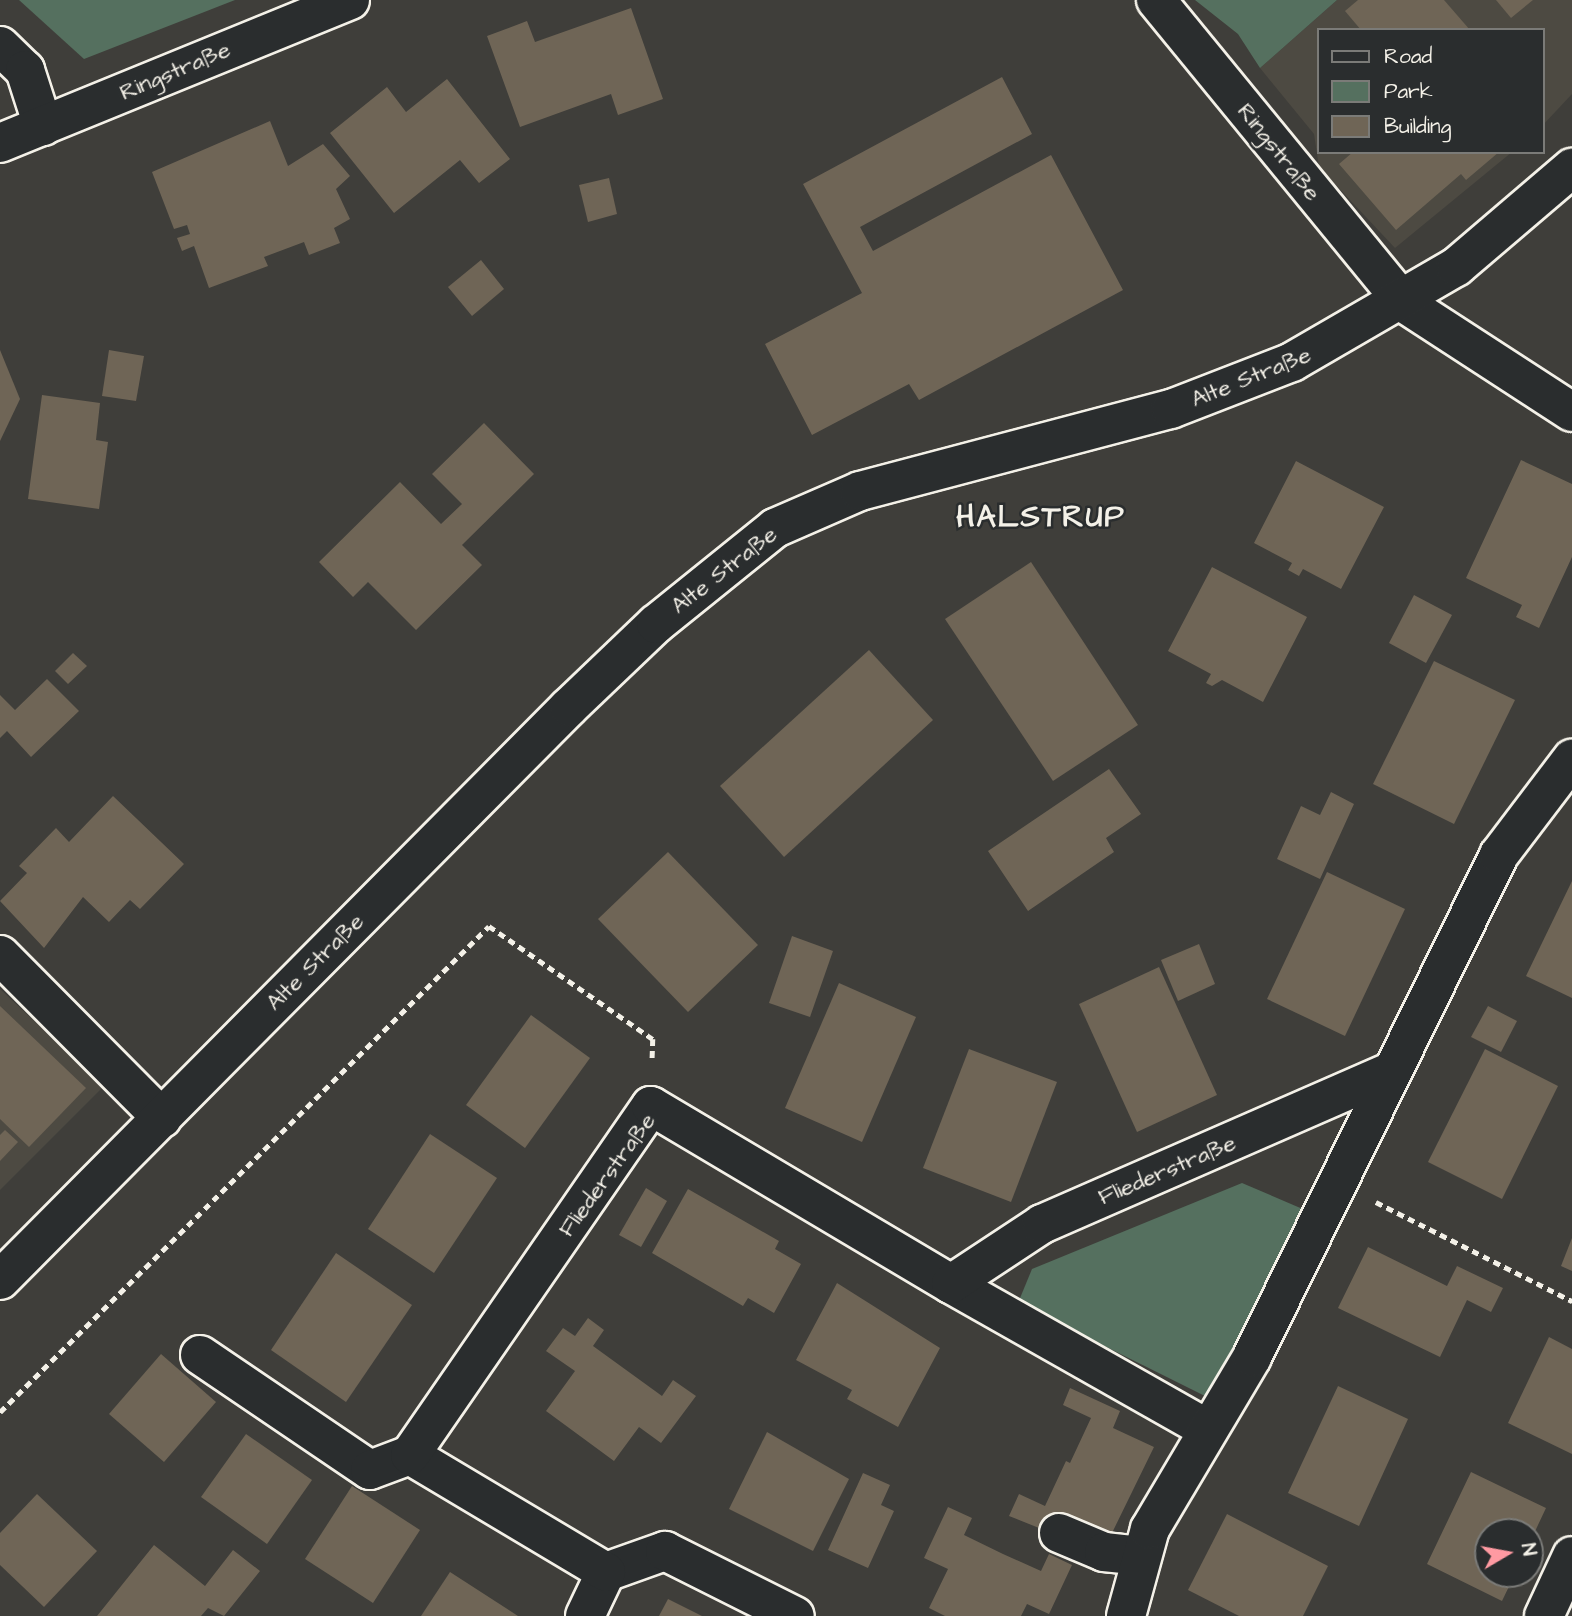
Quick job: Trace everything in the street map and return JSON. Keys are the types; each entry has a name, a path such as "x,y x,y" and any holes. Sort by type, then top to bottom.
{"street":[{"name":"Ringstraße","path":"0,143 350,0"},
{"name":"Ringstraße","path":"1156,0 1404,303 1572,412"},
{"path":"0,46 25,70 43,125"},
{"name":"Alte Straße","path":"0,1280 579,698 775,528 860,491 1228,389 1404,303 1505,228 1572,168"},
{"path":"1126,1616 1141,1556 1206,1428 1252,1357 1499,855 1568,769"},
{"path":"0,955 162,1118"},
{"name":"Fliederstraße","path":"951,1284 1042,1224 1392,1071"},
{"name":"Fliederstraße","path":"410,1455 651,1106 951,1284 1206,1428"},
{"path":"200,1355 370,1470 410,1455 606,1572"},
{"path":"1059,1533 1104,1552 1141,1556"},
{"path":"585,1616 606,1572 665,1551 795,1616"},
{"path":"1544,1616 1572,1556"}],"path":[{"path":"0,1412 489,926 653,1039 651,1106"},
{"path":"1336,1182 1572,1301"}],"shaded area":[{"path":"1337,0 1572,0 1572,94 1544,124 1544,28 1316,28 1316,147 1314,134 1260,68"},
{"path":"1317,154 1510,154 1395,248 1319,167"},
{"path":"0,989 104,1086 0,1190"}],"green space":[{"path":"19,0 235,0 84,59"},
{"path":"1195,0 1337,0 1260,68 1238,34"},
{"path":"1242,1183 1305,1210 1209,1398 1018,1303 1032,1269"}],"building":[{"path":"1358,0 1444,0 1468,28 1359,28 1345,11"},
{"path":"1496,0 1533,0 1511,18"},
{"path":"631,8 663,99 618,115 611,94 520,127 487,36 527,21 535,42"},
{"path":"1002,77 1032,134 860,227 873,251 1051,155 1123,290 919,400 909,384 812,435 765,344 862,293 803,184"},
{"path":"447,79 510,159 479,183 460,160 394,213 330,133 387,87 406,112"},
{"path":"270,121 288,166 323,144 350,176 336,189 350,219 334,228 340,243 309,255 304,242 264,257 268,266 209,288 194,246 182,251 177,238 190,234 187,225 174,229 152,172"},
{"path":"1351,154 1497,154 1466,180 1461,174 1396,230 1339,164"},
{"path":"609,178 617,214 588,222 579,185"},
{"path":"481,260 504,289 472,316 448,287"},
{"path":"0,350 20,399 0,441"},
{"path":"109,350 144,356 136,401 102,396"},
{"path":"42,395 100,403 96,440 108,442 99,509 28,499"},
{"path":"484,423 534,474 462,545 482,565 416,630 368,582 353,597 319,562 400,482 441,524 462,504 432,474"},
{"path":"1521,460 1572,484 1572,557 1539,628 1516,617 1522,605 1466,578"},
{"path":"1296,461 1384,507 1341,589 1303,569 1299,576 1288,570 1292,563 1254,543"},
{"path":"1031,562 1138,725 1053,781 945,619"},
{"path":"1212,567 1307,617 1263,702 1222,680 1212,686 1206,683 1211,674 1168,651"},
{"path":"1414,595 1452,615 1426,663 1389,643"},
{"path":"869,650 933,720 784,857 720,786"},
{"path":"73,653 87,666 68,684 55,671"},
{"path":"1434,661 1515,700 1454,824 1373,784"},
{"path":"47,679 79,711 31,757 7,731 0,738 0,695 15,710"},
{"path":"1109,769 1141,814 1106,838 1114,852 1028,911 988,851"},
{"path":"1331,792 1354,804 1320,879 1277,859 1301,806 1320,815"},
{"path":"113,796 184,864 140,909 130,900 109,922 83,897 44,948 0,901 27,873 19,866 56,828 69,842"},
{"path":"668,852 758,945 688,1012 598,919"},
{"path":"1327,872 1405,909 1345,1036 1267,999"},
{"path":"1572,881 1572,998 1526,976"},
{"path":"792,936 833,951 810,1017 769,1003"},
{"path":"1199,944 1215,984 1178,1001 1161,960"},
{"path":"1159,967 1217,1095 1137,1132 1079,1004"},
{"path":"839,983 916,1017 862,1142 785,1108"},
{"path":"0,1006 86,1088 29,1147 0,1119"},
{"path":"1488,1006 1517,1021 1501,1052 1471,1037"},
{"path":"531,1015 590,1058 525,1148 466,1105"},
{"path":"969,1049 1057,1082 1011,1202 923,1168"},
{"path":"1485,1049 1558,1086 1502,1199 1428,1162"},
{"path":"5,1130 18,1142 0,1161 0,1135"},
{"path":"430,1134 497,1178 434,1273 368,1229"},
{"path":"646,1188 667,1201 641,1247 619,1235"},
{"path":"688,1189 779,1241 775,1249 801,1264 774,1313 748,1298 743,1306 652,1253"},
{"path":"1572,1238 1572,1271 1561,1266"},
{"path":"1368,1247 1447,1286 1457,1266 1503,1288 1491,1312 1467,1300 1440,1357 1338,1308"},
{"path":"336,1253 412,1305 346,1402 271,1350"},
{"path":"837,1283 940,1348 898,1427 847,1399 852,1390 796,1360"},
{"path":"588,1318 604,1330 593,1346 662,1396 673,1380 696,1396 661,1443 639,1427 614,1461 546,1411 575,1371 546,1351 563,1328 575,1336"},
{"path":"1549,1337 1572,1349 1572,1454 1508,1423"},
{"path":"161,1354 216,1402 164,1462 109,1414"},
{"path":"1338,1386 1408,1419 1359,1526 1288,1493"},
{"path":"1070,1388 1120,1411 1113,1428 1154,1447 1111,1535 1063,1513 1054,1534 1009,1516 1019,1494 1045,1506 1066,1461 1070,1463 1091,1418 1063,1405"},
{"path":"767,1432 849,1479 813,1551 729,1509"},
{"path":"246,1434 312,1480 267,1544 201,1497"},
{"path":"1471,1472 1546,1508 1541,1518 1474,1518 1474,1587 1427,1564"},
{"path":"863,1473 890,1485 881,1505 894,1511 868,1568 828,1550"},
{"path":"352,1486 420,1530 373,1603 305,1559"},
{"path":"37,1494 97,1551 44,1607 0,1565 0,1533"},
{"path":"948,1507 972,1518 964,1535 1003,1554 1041,1571 1049,1554 1072,1565 1049,1614 1027,1604 1021,1616 945,1616 929,1608 948,1569 924,1558"},
{"path":"1227,1514 1328,1566 1303,1616 1239,1616 1188,1590"},
{"path":"154,1545 205,1586 233,1550 260,1571 224,1616 208,1608 201,1616 97,1616"},
{"path":"450,1572 518,1616 421,1616"},
{"path":"1476,1588 1508,1588 1502,1601"},
{"path":"668,1599 702,1616 659,1616"}],"district":[{"name":"HALSTRUP","path":"1041,517"}]}
